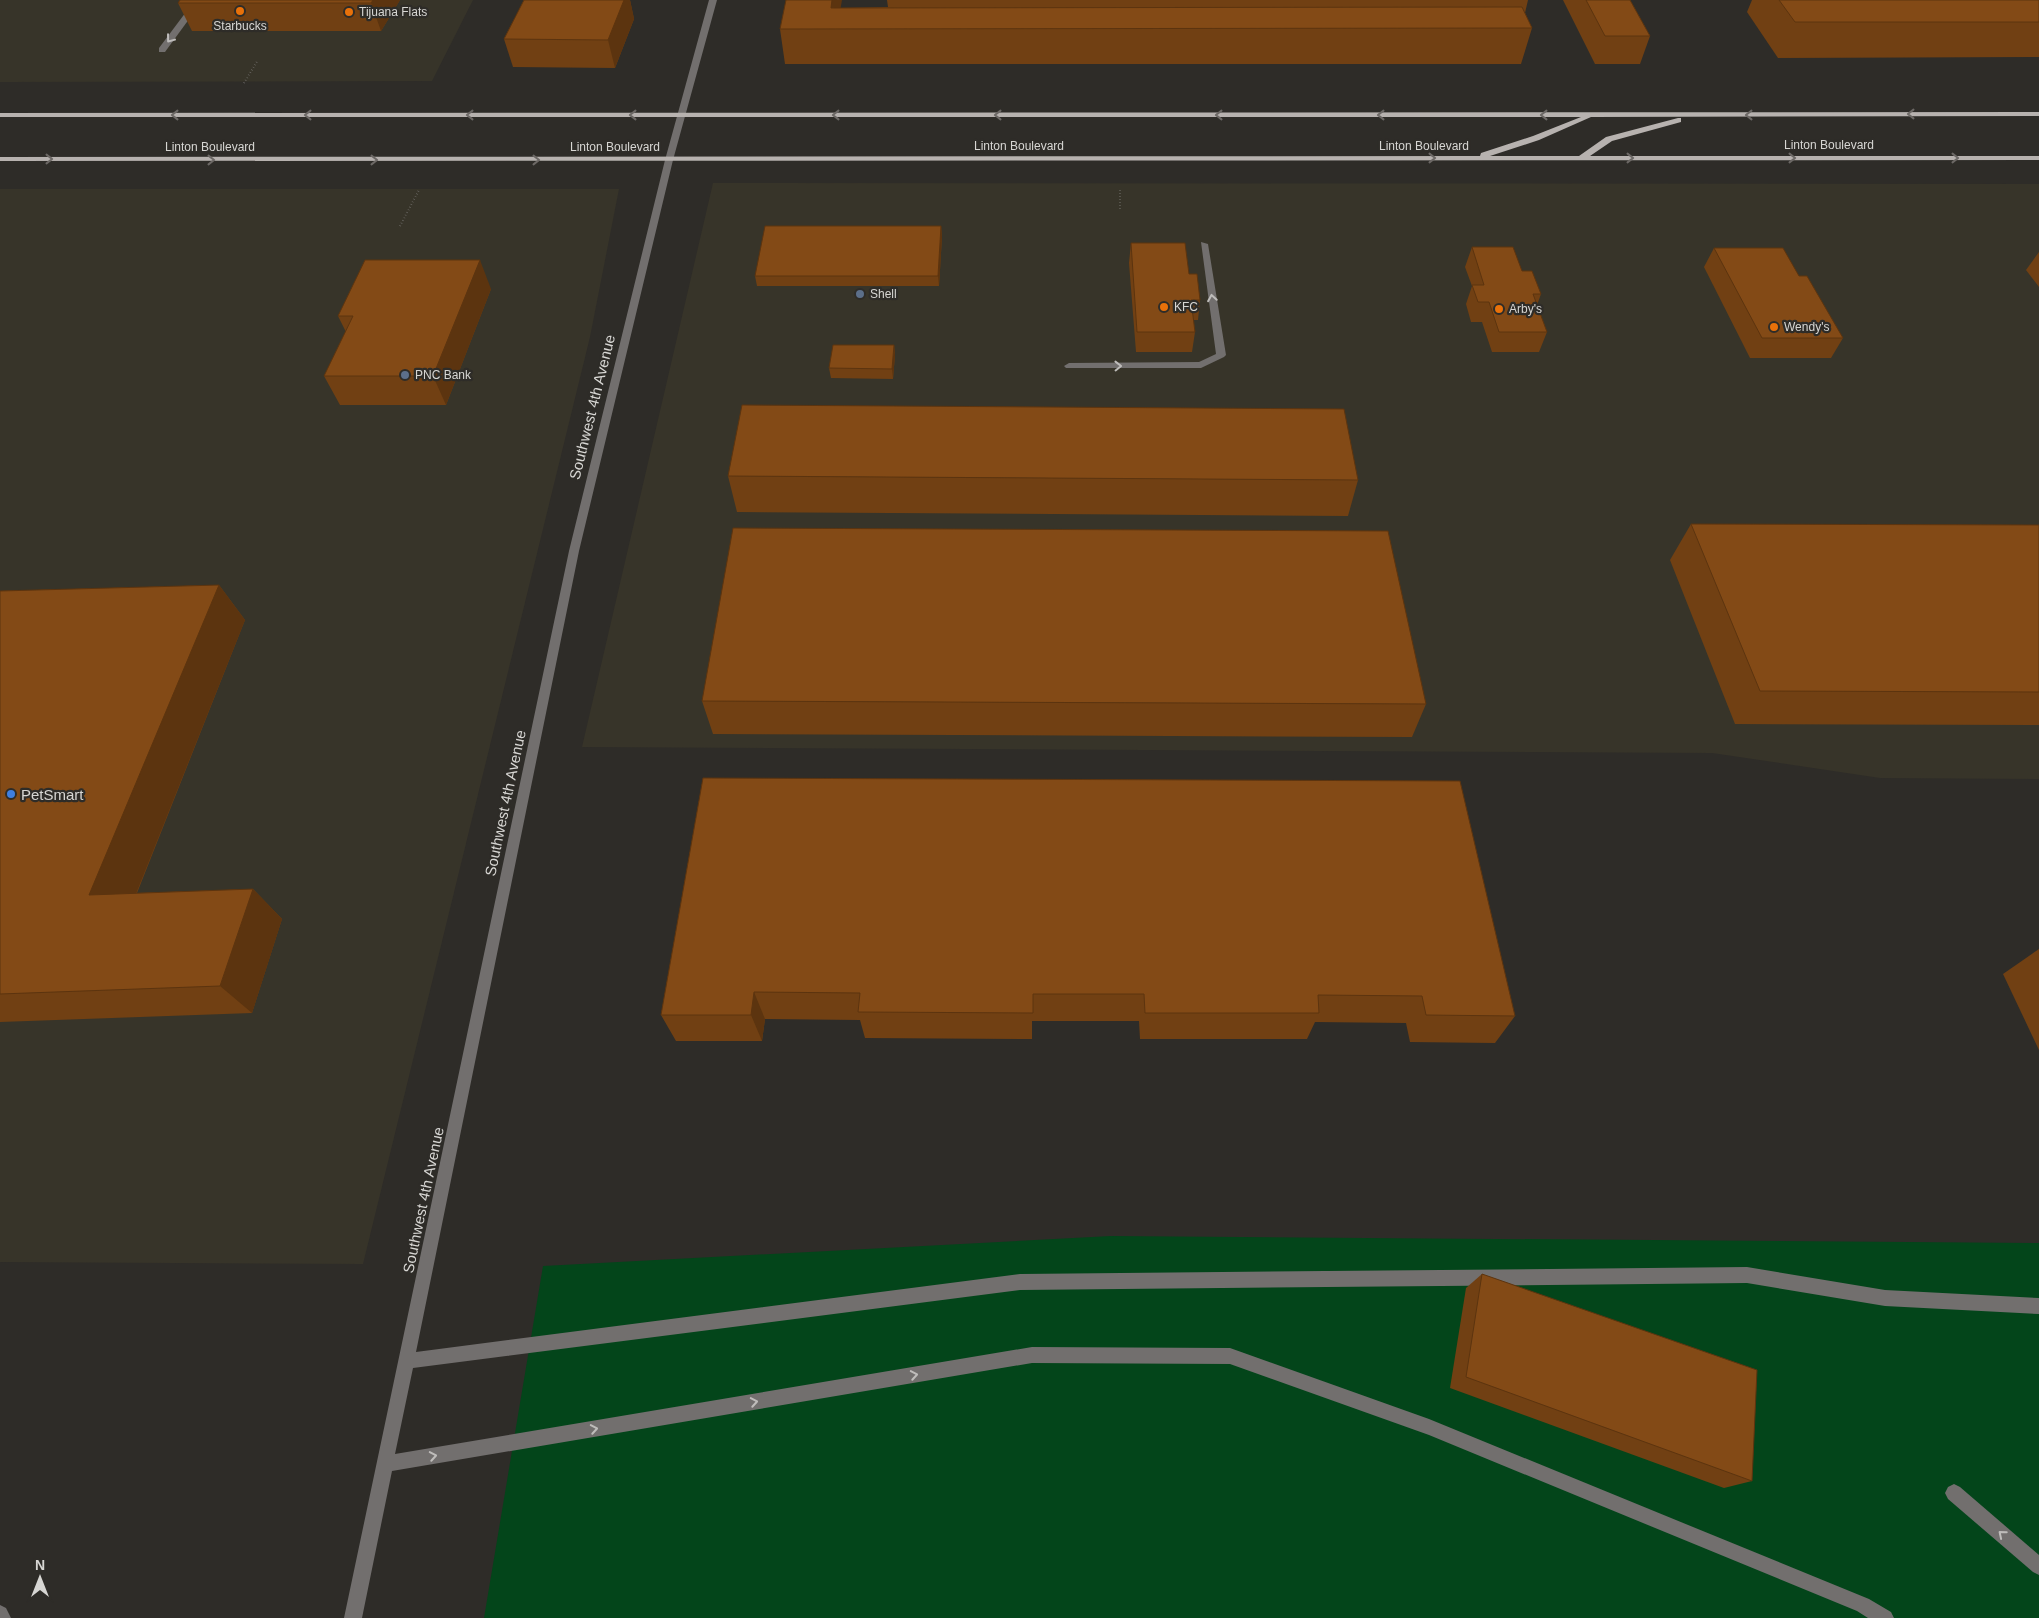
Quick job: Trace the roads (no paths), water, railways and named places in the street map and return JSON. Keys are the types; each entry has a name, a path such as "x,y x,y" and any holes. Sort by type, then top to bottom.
{"main road":[{"path":"0,115 2039,114"},
{"path":"1472,158 1536,138 1593,115"},
{"path":"1581,158 1609,139 1700,115"},
{"name":"Linton Boulevard","path":"0,159 2039,158"}],"street":[{"path":"162,50 199,0"},
{"name":"Southwest 4th Avenue","path":"353,1618 574,552 669,160 713,0"},
{"path":"1069,366 1201,365 1221,354 1204,244"},
{"path":"407,1361 1020,1282 1748,1275 1885,1298 2039,1306"},
{"path":"385,1464 1032,1355 1230,1356 1429,1427 1863,1605 1885,1618"},
{"path":"1954,1493 2039,1566"},
{"path":"0,1614 2,1618"}],"place":[{"name":"Starbucks","path":"240,11"},
{"name":"Tijuana Flats","path":"349,12"},
{"name":"Shell","path":"860,294"},
{"name":"KFC","path":"1164,307"},
{"name":"Arby's","path":"1499,309"},
{"name":"Wendy's","path":"1774,327"},
{"name":"PNC Bank","path":"405,375"},
{"name":"PetSmart","path":"11,794"}]}
